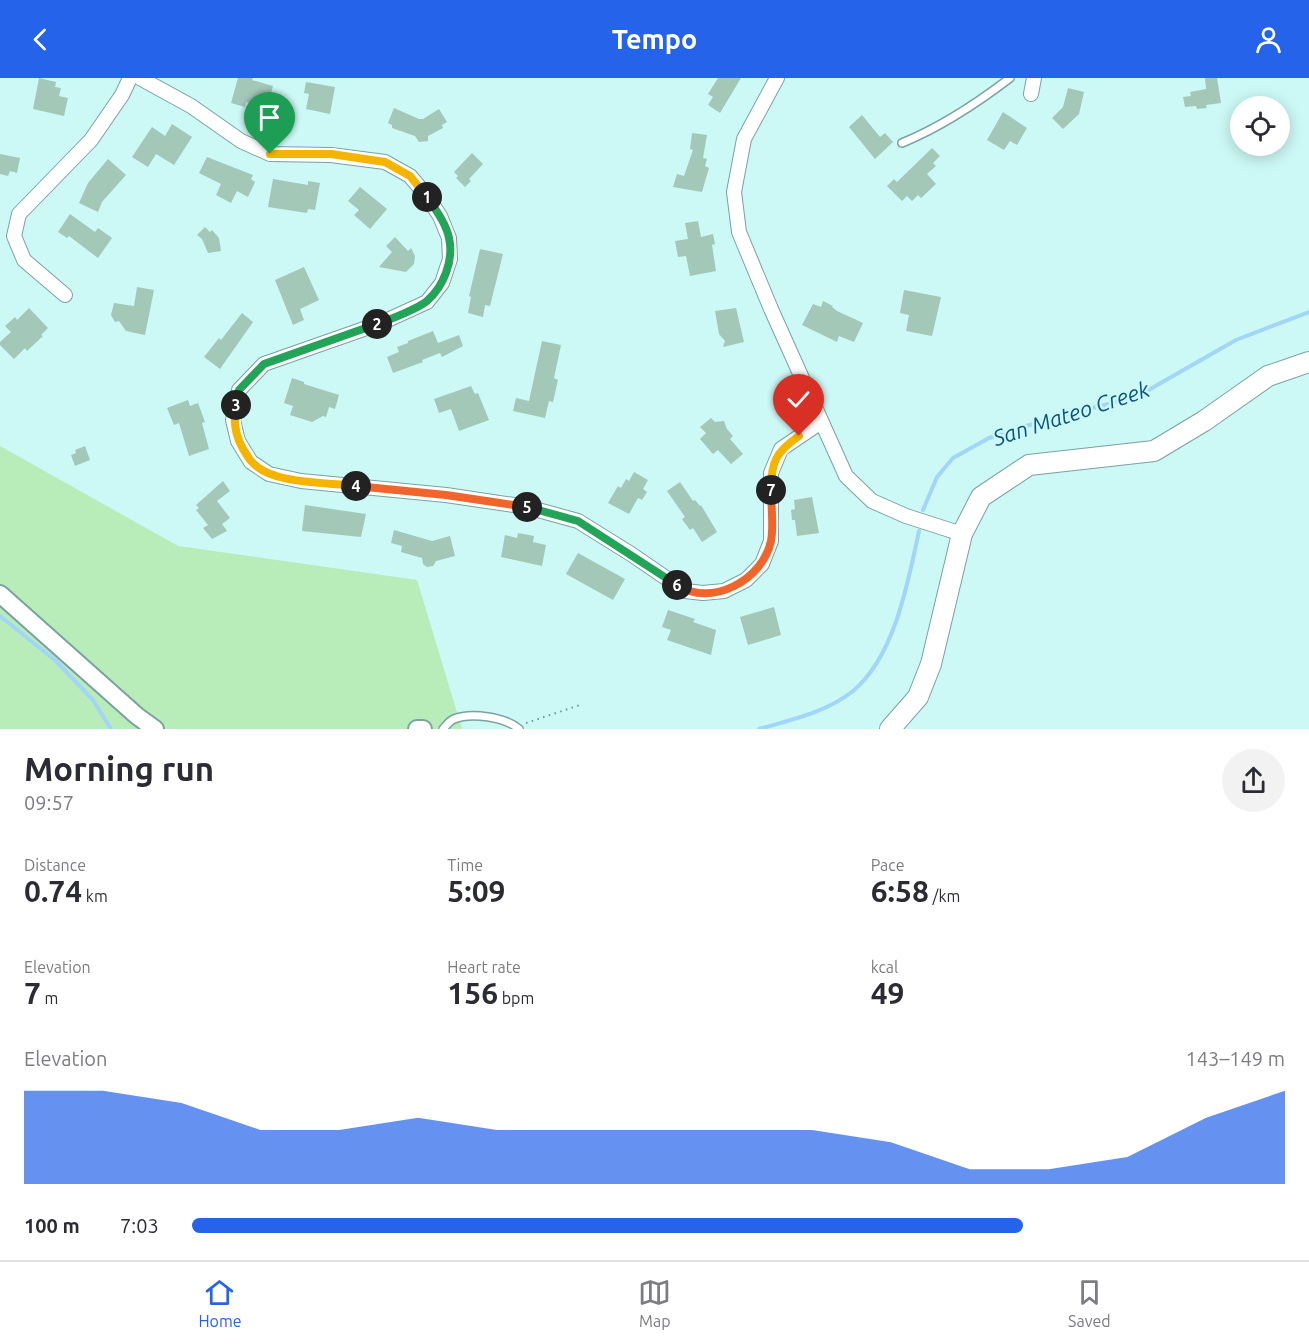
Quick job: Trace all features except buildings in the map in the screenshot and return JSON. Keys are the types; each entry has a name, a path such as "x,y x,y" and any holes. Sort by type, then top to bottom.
{"main road":[{"path":"891,729 918,697 931,664 962,534 981,497 1029,465 1154,451 1204,421 1268,376 1309,362"}],"street":[{"path":"65,295 24,260 14,236 19,214 91,140 122,95 129,78"},
{"path":"140,78 191,106 241,141 270,154 331,154 385,162 410,176 426,195 440,216 449,238 450,259 442,283 427,302 381,323 264,364 239,390 234,420 238,441 251,462 269,474 301,481 446,495 527,507 578,521 686,591 714,592 724,591 746,580 762,564 771,541 771,473 774,465 781,449 821,422"},
{"path":"777,78 744,139 734,192 740,232 771,309 846,476 872,501 906,516 962,534"},
{"path":"1031,94 1034,78"},
{"path":"0,594 137,716 155,729"},
{"path":"417,729 423,729"}],"lane":[{"path":"902,143 965,110 1010,78"},
{"path":"443,729 452,720 465,717 501,719 518,728"}],"path":[{"path":"518,728 580,705"}],"green space":[{"path":"0,446 178,546 417,580 462,729 0,729"}],"waterway":[{"name":"San Mateo Creek","path":"923,510 937,477 953,458 989,438 1145,392 1236,340 1309,312"},
{"name":"San Mateo Creek","path":"759,729 832,705 853,691 867,676 879,658 898,617 919,531"},
{"name":"San Mateo Creek","path":"0,616 56,661 93,700 111,729"}],"route":[{"path":"270,154 331,154 385,162 410,176 440,216 449,238 450,259 442,283 427,302 381,323 264,364 239,390 234,420 238,441 251,462 269,474 301,481 446,495 527,507 578,521 686,591 703,593 724,591 746,580 762,564 771,541 771,473 781,449 799,436"}]}
